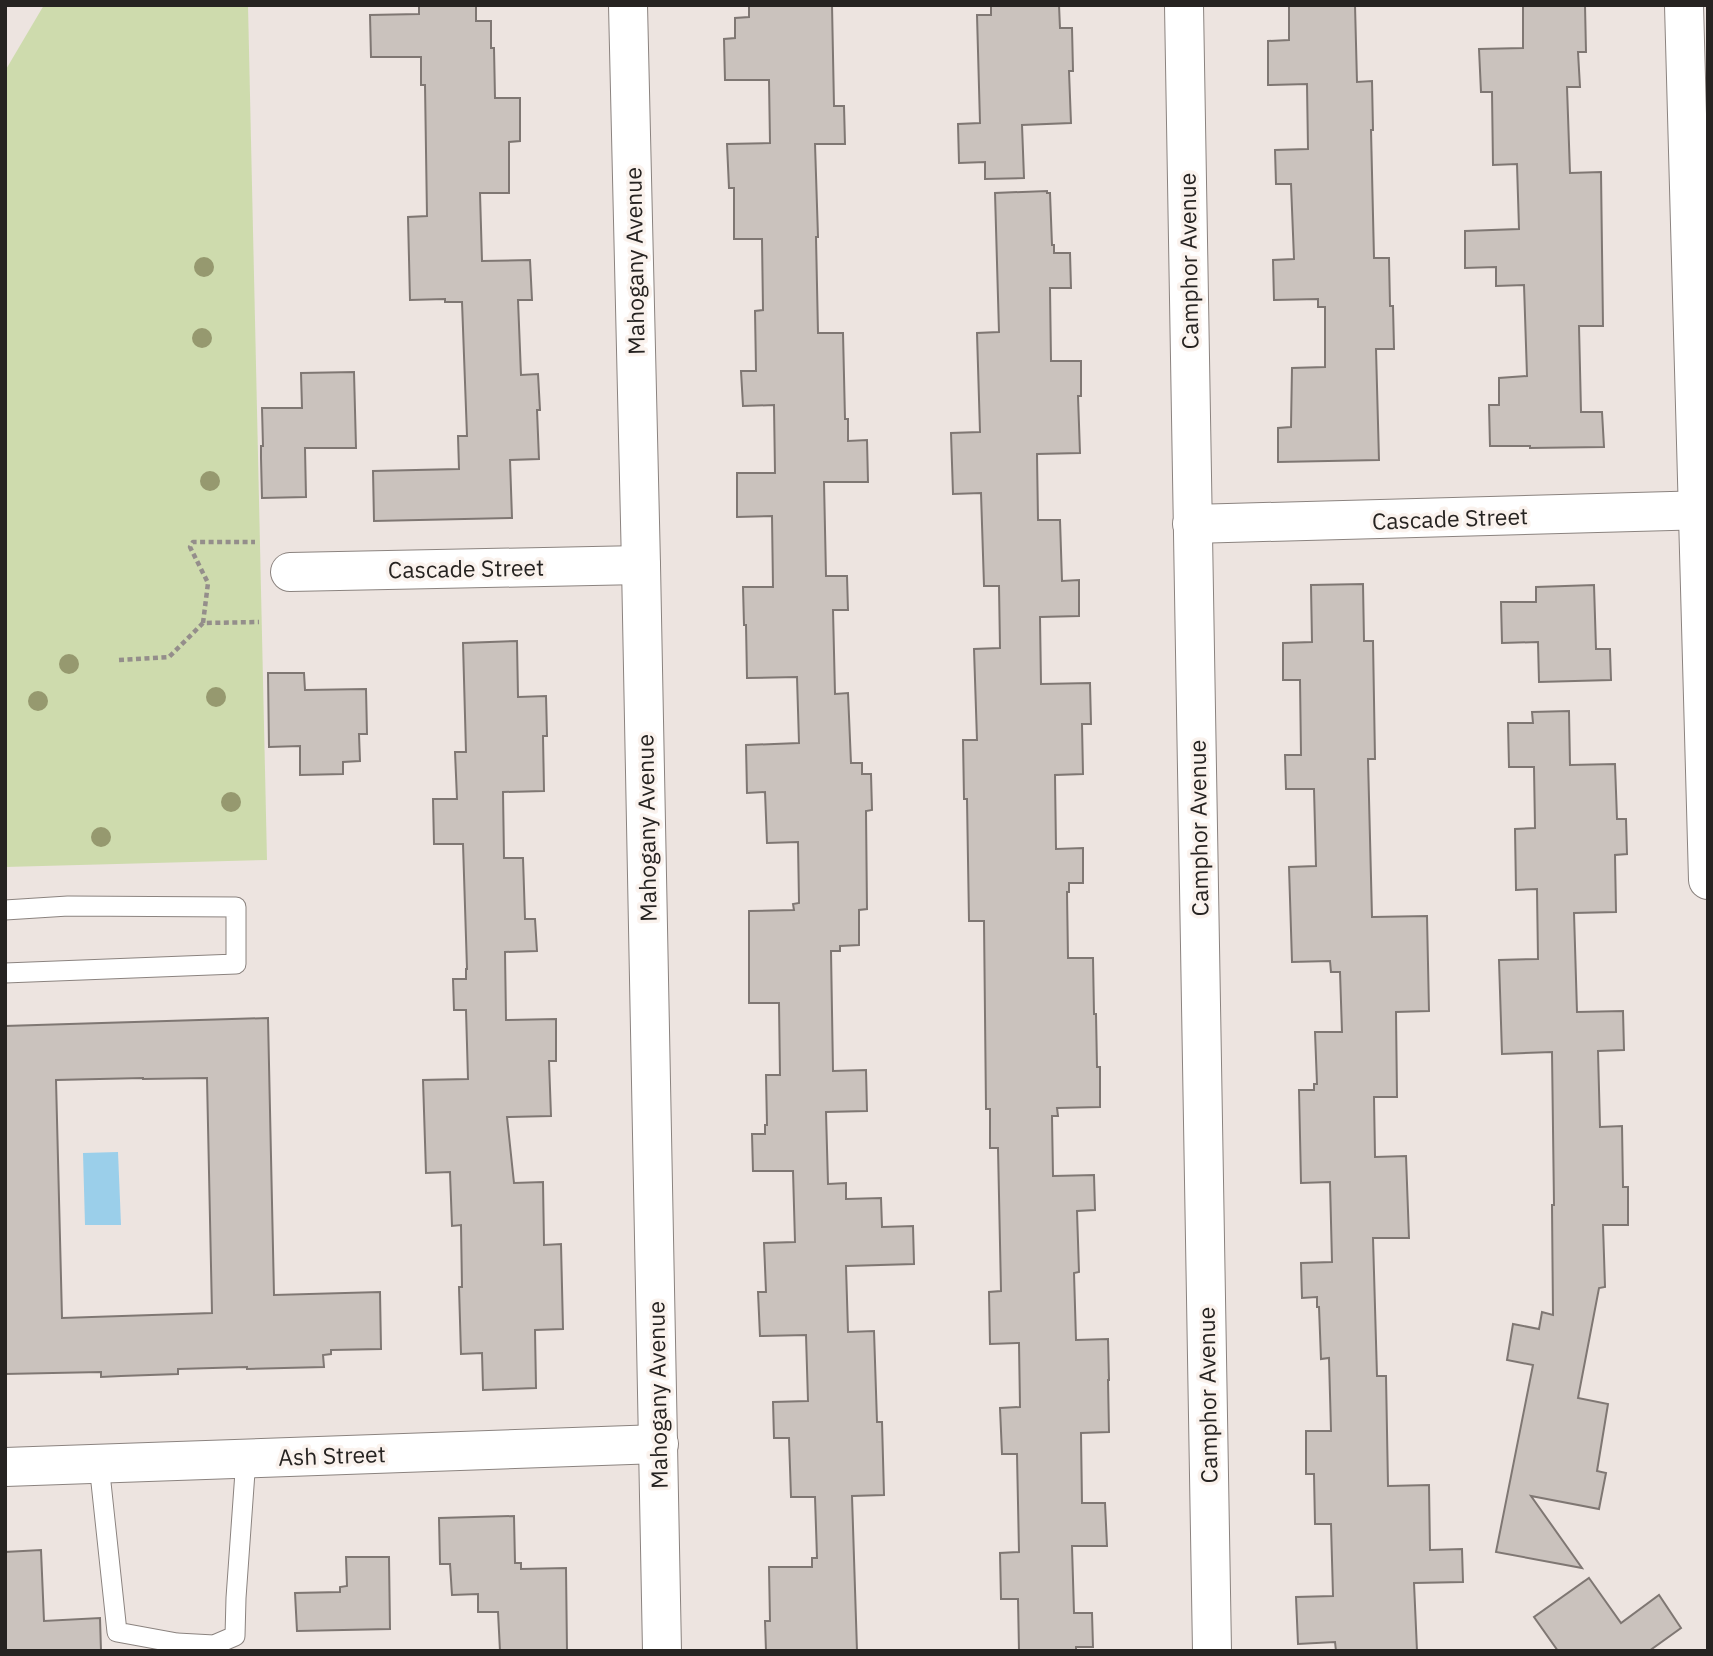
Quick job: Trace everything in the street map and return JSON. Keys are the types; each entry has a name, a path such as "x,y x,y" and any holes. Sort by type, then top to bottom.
{"street":[{"name":"Mahogany Avenue","path":"628,5 662,1651"},
{"name":"Camphor Avenue","path":"1184,5 1212,1651"},
{"path":"1684,5 1703,510 1708,880"},
{"name":"Cascade Street","path":"1192,524 1703,510"},
{"name":"Cascade Street","path":"290,572 641,565"},
{"name":"Ash Street","path":"5,1467 659,1444"}],"lane":[{"path":"5,910 68,906 236,907 236,964 5,974"},
{"path":"99,1464 117,1632 177,1643 214,1645 235,1636 246,1458"}],"path":[{"path":"119,660 169,657 203,623 208,583 190,547 193,542 255,542"},
{"path":"203,623 258,622"}],"green space":[{"path":"44,5 248,5 267,860 5,867 5,71"}],"water":[{"path":"118,1152 121,1225 85,1225 83,1153"}],"building":[{"path":"419,5 476,5 476,21 491,21 495,98 520,98 520,141 509,142 509,193 480,193 482,261 530,260 532,300 518,300 521,375 538,374 539,459 510,460 512,518 374,521 373,471 459,469 458,436 467,436 462,302 445,302 445,299 410,300 408,217 427,216 425,85 421,85 421,57 371,57 370,15 419,14"},
{"path":"749,5 832,5 834,106 844,106 845,144 815,144 818,333 843,333 848,441 867,440 868,482 824,482 826,576 847,576 848,610 833,610 835,694 848,693 851,763 862,763 862,774 871,774 872,810 866,811 867,909 859,910 859,945 840,946 840,951 831,951 833,1071 866,1070 867,1111 826,1112 828,1184 846,1183 846,1199 881,1198 882,1227 913,1226 914,1264 846,1266 848,1332 874,1331 877,1422 882,1422 884,1495 852,1496 857,1651 766,1651 765,1621 770,1621 769,1567 812,1567 812,1558 817,1558 815,1497 791,1497 789,1438 774,1438 773,1402 808,1401 806,1335 760,1336 758,1292 766,1292 764,1243 795,1242 793,1171 753,1171 752,1134 765,1134 767,1125 766,1075 780,1075 779,1003 749,1003 749,911 794,910 793,904 799,903 798,842 767,843 765,792 747,793 746,745 799,743 797,677 747,678 743,587 773,587 772,516 737,517 737,473 775,473 774,405 743,406 741,371 756,371 755,311 763,310 762,239 734,239 734,188 729,188 727,144 770,143 769,80 725,80 724,39 735,38 735,18 749,17"},
{"path":"991,5 1059,5 1060,28 1072,28 1073,71 1069,71 1071,123 1022,125 1024,178 985,179 985,162 959,163 958,124 980,123 977,15 991,15"},
{"path":"1289,5 1355,5 1357,82 1372,81 1374,258 1389,258 1394,349 1376,349 1379,460 1278,462 1278,428 1291,427 1292,368 1325,367 1325,307 1318,307 1318,299 1274,300 1273,260 1294,259 1291,184 1276,184 1275,150 1308,149 1307,84 1268,85 1268,41 1289,40"},
{"path":"1523,5 1585,5 1586,52 1578,52 1580,87 1567,87 1570,173 1601,172 1603,326 1579,326 1581,412 1602,412 1604,447 1490,446 1489,405 1499,405 1499,378 1527,376 1524,285 1496,286 1496,267 1465,268 1465,231 1519,229 1517,164 1493,165 1492,92 1481,92 1479,49 1523,48"},
{"path":"995,193 1050,193 1052,245 1054,253 1070,253 1071,288 1050,288 1051,361 1081,361 1081,396 1078,396 1080,453 1037,454 1038,520 1060,520 1062,581 1079,580 1079,616 1040,617 1041,684 1090,683 1091,724 1082,724 1083,774 1055,775 1056,849 1083,848 1083,883 1069,883 1067,892 1068,958 1093,958 1097,1067 1100,1067 1100,1107 1057,1108 1058,1116 1052,1116 1053,1176 1094,1175 1095,1210 1077,1211 1079,1272 1074,1273 1076,1340 1108,1339 1109,1380 1109,1432 1081,1433 1082,1503 1105,1503 1107,1546 1072,1546 1074,1613 1092,1613 1093,1647 1076,1647 1076,1651 1019,1651 1018,1599 1001,1599 1000,1553 1019,1552 1017,1454 1002,1454 1000,1408 1020,1407 1019,1343 990,1344 989,1292 1001,1291 998,1148 990,1148 990,1109 986,1109 984,921 969,921 963,740 977,740 974,649 1000,648 999,586 984,586 981,493 953,494 951,433 980,432 977,333 999,332"},
{"path":"354,372 356,448 305,448 306,497 262,498 262,408 302,408 301,373"},
{"path":"1363,584 1364,641 1373,641 1375,759 1368,759 1372,917 1427,916 1429,1011 1396,1012 1397,1097 1374,1097 1375,1157 1406,1156 1409,1238 1373,1238 1377,1376 1386,1376 1388,1486 1429,1485 1430,1550 1462,1549 1463,1582 1414,1583 1417,1651 1336,1651 1335,1642 1298,1644 1296,1597 1333,1596 1331,1524 1315,1524 1314,1474 1306,1474 1306,1431 1331,1431 1329,1358 1321,1359 1317,1297 1302,1298 1301,1263 1332,1262 1330,1182 1301,1183 1299,1090 1314,1090 1314,1084 1317,1084 1315,1032 1342,1032 1340,972 1331,972 1330,961 1292,962 1289,867 1316,866 1314,789 1286,789 1285,755 1301,755 1300,680 1283,680 1283,643 1312,642 1311,585"},
{"path":"1594,585 1596,649 1610,649 1611,680 1539,682 1538,642 1502,643 1501,602 1536,602 1536,587"},
{"path":"517,641 518,697 546,696 547,736 543,736 544,791 503,792 504,858 523,858 525,919 535,919 537,951 505,952 506,1020 556,1019 556,1061 549,1061 551,1116 507,1117 514,1183 543,1182 544,1245 561,1244 563,1329 535,1330 536,1388 483,1390 482,1353 461,1354 461,1225 452,1226 450,1172 426,1173 423,1080 468,1079 466,1010 454,1010 453,979 466,979 467,969 463,844 434,844 433,799 457,799 455,752 466,752 463,643"},
{"path":"268,673 304,673 305,690 366,689 367,734 359,734 360,761 343,762 343,774 300,775 300,746 269,747"},
{"path":"1569,711 1570,765 1615,764 1617,819 1626,819 1627,854 1615,855 1616,912 1574,913 1577,1012 1623,1011 1624,1050 1598,1051 1600,1127 1622,1126 1623,1187 1628,1187 1628,1225 1603,1225 1605,1287 1599,1288 1578,1398 1608,1404 1597,1471 1606,1473 1599,1509 1531,1496 1582,1568 1496,1552 1533,1365 1507,1360 1513,1324 1539,1329 1542,1312 1553,1315 1552,1052 1502,1054 1499,960 1538,959 1537,889 1516,890 1515,829 1535,828 1534,767 1509,767 1508,723 1533,723 1532,712"},
{"path":"268,1018 274,1295 380,1292 381,1349 331,1350 331,1354 323,1355 324,1367 178,1369 178,1374 101,1377 101,1372 5,1374 5,1026","holes":["207,1078 212,1313 62,1318 56,1080"]},
{"path":"514,1516 515,1563 521,1563 521,1569 566,1568 567,1651 500,1651 498,1612 478,1612 478,1594 452,1595 450,1564 440,1564 439,1518"},
{"path":"41,1550 44,1621 100,1618 101,1651 5,1651 5,1552"},
{"path":"346,1557 389,1557 390,1629 297,1631 295,1593 340,1592 340,1587 347,1586"},
{"path":"1589,1578 1621,1623 1659,1595 1681,1628 1649,1651 1558,1651 1534,1617"}]}
